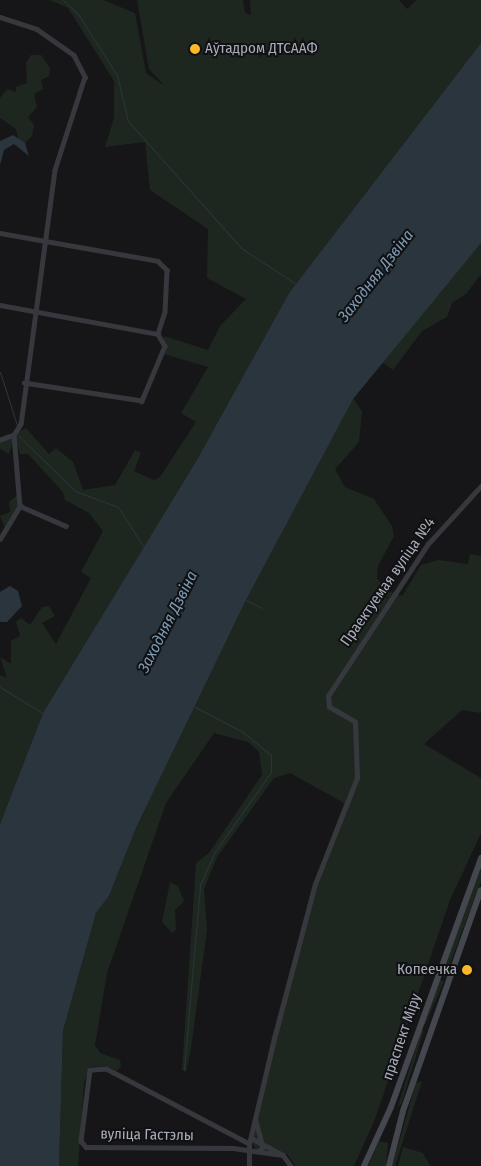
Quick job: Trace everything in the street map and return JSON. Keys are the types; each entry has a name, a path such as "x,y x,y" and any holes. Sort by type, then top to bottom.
{"street":[{"path":"0,17 37,29 74,55 84,70 84,89 55,170 34,310 20,424 14,435 20,506 0,539"},
{"path":"0,232 45,243 162,263 167,270 165,312 158,334 165,346 140,402 24,383"},
{"path":"0,305 158,334"},
{"path":"0,440 14,435"},
{"name":"Праектуемая вуліца №4","path":"256,1120 316,884 353,794 355,722 333,710 327,702 351,656 428,544 481,486"},
{"path":"20,506 66,526"},
{"name":"праспект Міру","path":"364,1166 391,1107 481,858"},
{"name":"праспект Міру","path":"389,1166 403,1111 481,890"},
{"path":"419,1026 431,1030"},
{"name":"вуліца Гастэлы","path":"249,1147 86,1147 82,1142 90,1070 106,1070 259,1152 283,1155"},
{"path":"391,1107 403,1111"},
{"path":"248,1166 249,1147 253,1139 256,1120"},
{"path":"256,1120 262,1142 259,1152"},
{"path":"253,1139 262,1142 283,1155 291,1166"}],"shaded area":[{"path":"50,0 103,0 135,13 146,73 165,86 149,69 137,0 243,0 245,13 251,15 250,0 399,0 407,9 417,0 481,0 481,43 289,293 198,458 43,713 0,824 0,675 7,678 0,657 11,664 11,641 20,636 16,622 21,618 30,625 42,607 49,606 55,616 42,623 56,644 91,578 81,572 103,531 89,513 65,500 63,492 28,454 20,454 15,437 9,454 0,449 0,441 26,428 49,454 56,448 73,462 83,490 115,485 135,450 141,453 134,471 154,480 160,477 196,422 181,413 208,367 164,354 164,336 208,350 220,326 246,299 207,278 208,229 150,190 145,142 105,147 114,118 114,81 68,8"},
{"path":"31,55 41,55 50,68 49,76 41,80 43,89 34,94 37,107 28,117 34,125 32,136 25,143 19,141 16,129 0,118 0,98 7,89 16,92 16,87 27,83 26,63"},
{"path":"481,243 481,274 466,294 452,303 447,317 422,331 393,370 380,361"},
{"path":"353,398 362,411 359,442 335,469 345,487 374,499 392,526 394,536 378,566 377,579 388,591 402,596 421,565 438,560 468,564 470,554 481,556 481,713 462,710 424,744 481,778 481,833 450,900 375,1119 354,1166 296,1166 287,1154 256,1150 250,1138 272,1036 314,883 344,803 290,773 274,778 217,857 204,889 207,930 191,1048 186,1072 182,1070 196,863 209,853 262,775 259,752 248,742 214,733 166,803 107,973 95,1045 100,1053 120,1060 121,1066 117,1071 106,1066 90,1067 84,1083 78,1166 59,1166 63,1031 96,913 109,896 136,828 246,600"},
{"path":"20,493 18,507 5,528 0,516 10,512 9,502"},
{"path":"481,866 481,881 445,977 440,975"},
{"path":"170,882 178,886 184,901 175,910 176,930 172,933 162,922"},
{"path":"438,979 444,981 425,1025 424,1024"},
{"path":"424,1030 401,1105 398,1106 421,1031"},
{"path":"422,1081 395,1166 392,1166 416,1083"},
{"path":"379,1141 388,1143 386,1166 368,1166"},
{"path":"403,1147 423,1153 430,1166 398,1166"}],"water":[{"name":"Заходняя Дзвіна","path":"481,43 481,243 353,399 246,600 136,828 109,896 96,913 63,1031 59,1166 0,1166 0,824 43,713 198,458 289,293"},
{"path":"13,135 25,143 29,156 14,144 4,150 0,165 0,141"},
{"path":"10,586 18,591 22,606 7,622 0,622 0,592"}],"waterway":[{"path":"63,0 78,14 117,75 128,121 241,248 296,284"},
{"path":"0,372 17,425"},
{"path":"19,436 75,491 118,507 143,546"},
{"path":"246,600 262,608"},
{"path":"0,687 44,714"},
{"path":"184,1069 200,885 214,853 271,772 271,755 243,732 195,707"}],"place":[{"name":"Аўтадром ДТСААФ","path":"195,49"},
{"name":"Копеечка","path":"467,970"}]}
